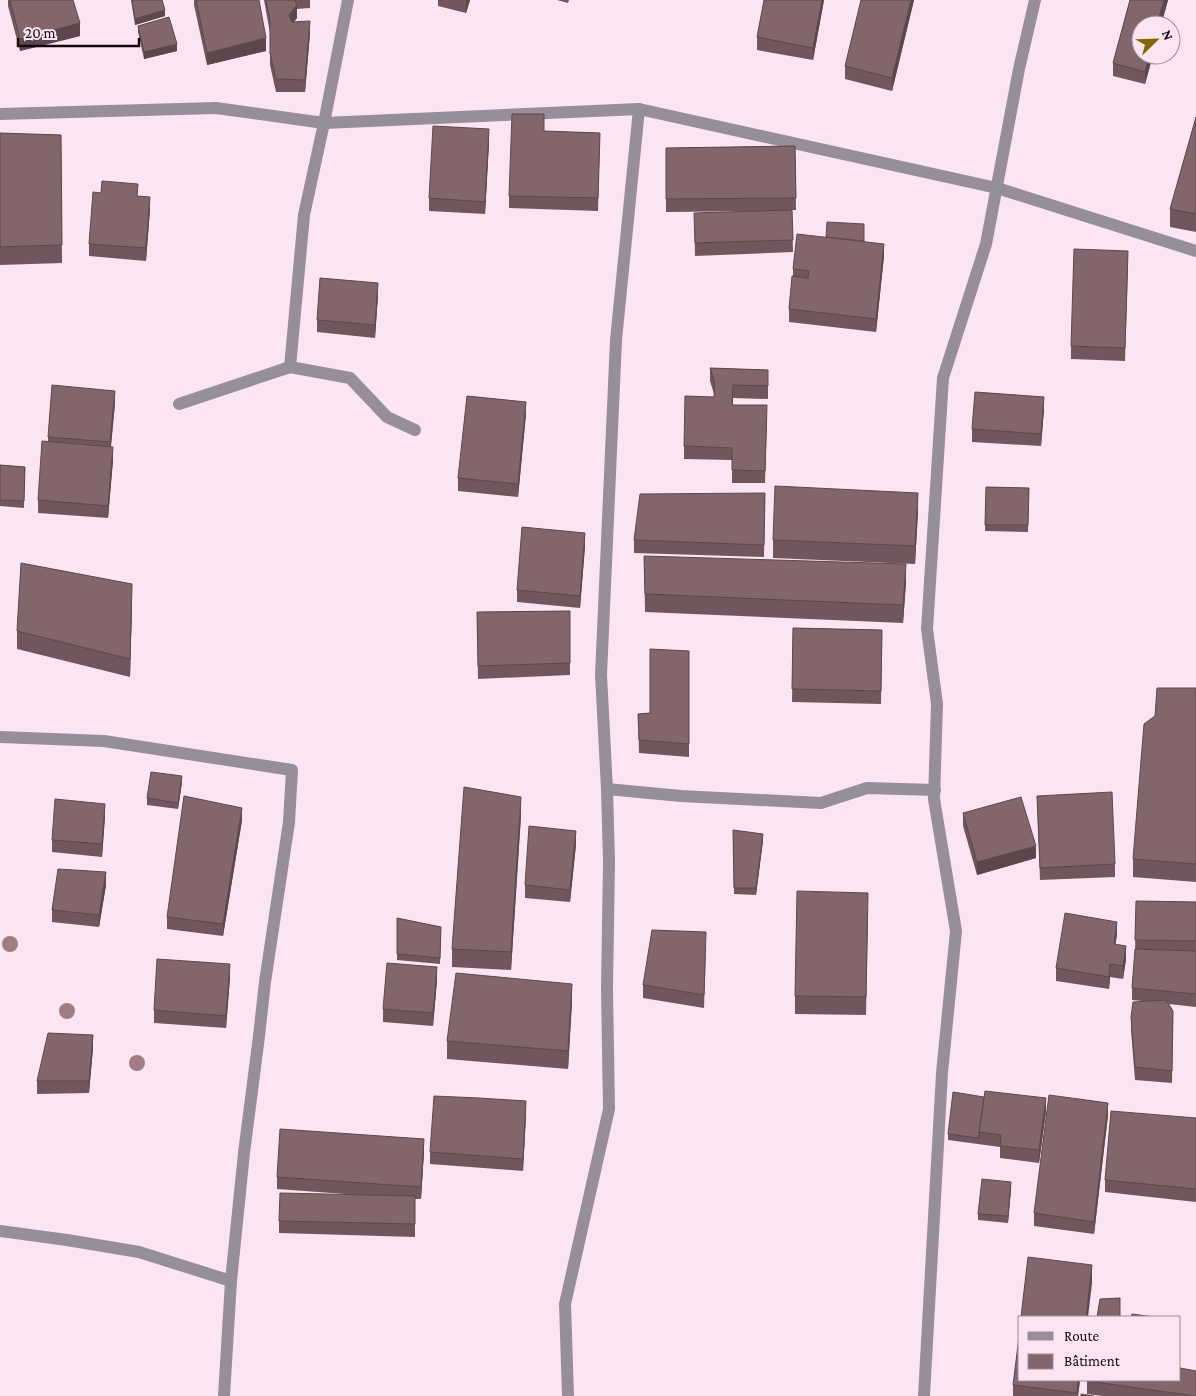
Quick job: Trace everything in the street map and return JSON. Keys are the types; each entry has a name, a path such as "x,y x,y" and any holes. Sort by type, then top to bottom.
{"street":[{"path":"290,367 304,215 348,0"},
{"path":"924,1396 942,1073 956,931 934,799 937,704 927,629 943,378 986,244 1019,69 1035,0"},
{"path":"0,114 216,108 324,123 639,109 997,188 1196,251"},
{"path":"568,1396 565,1304 609,1109 607,988 609,862 601,675 616,340 639,109"},
{"path":"179,404 290,367 350,378 387,417 415,430"},
{"path":"0,737 104,740 292,770 289,822 265,982 231,1281 224,1396"},
{"path":"607,789 681,796 821,803 867,788 935,790"},
{"path":"0,1231 139,1252 231,1281"}],"building":[{"path":"10,0 73,0 80,23 20,39"},
{"path":"132,0 162,0 165,10 135,19"},
{"path":"196,0 259,0 266,38 207,53"},
{"path":"266,0 295,0 297,5 289,15 292,22 310,21 305,80 276,79 270,53 270,21"},
{"path":"764,0 822,0 813,48 757,37"},
{"path":"861,0 911,0 892,78 845,66"},
{"path":"1130,0 1164,0 1160,15 1131,15 1131,65 1147,65 1145,72 1113,63"},
{"path":"169,17 177,44 144,52 138,26"},
{"path":"512,114 544,114 544,131 600,133 598,198 509,196"},
{"path":"1196,117 1196,214 1170,209"},
{"path":"433,126 489,129 485,202 429,198"},
{"path":"0,133 61,135 62,245 0,247"},
{"path":"795,146 796,198 666,199 666,148"},
{"path":"102,181 138,184 137,196 150,197 146,248 89,244 93,192 101,193"},
{"path":"792,210 793,240 695,243 694,213"},
{"path":"827,222 864,224 864,241 826,237"},
{"path":"797,234 884,244 876,319 789,309 792,276 808,278 809,271 793,269"},
{"path":"1074,249 1128,251 1125,348 1071,346"},
{"path":"320,278 378,283 375,325 317,320"},
{"path":"710,368 768,370 768,386 733,385 732,405 767,405 765,471 732,470 732,448 684,446 685,396 714,397 715,384"},
{"path":"52,385 115,391 110,442 48,437"},
{"path":"975,392 1044,397 1041,434 972,429"},
{"path":"467,396 526,402 518,484 458,478"},
{"path":"42,441 113,447 108,506 38,500"},
{"path":"0,465 25,467 24,501 0,500"},
{"path":"775,486 918,493 915,546 773,540"},
{"path":"986,487 1029,488 1028,525 985,525"},
{"path":"765,493 764,545 634,540 640,494"},
{"path":"522,527 585,533 580,596 517,590"},
{"path":"644,556 906,564 903,605 645,594"},
{"path":"21,563 132,584 130,659 17,631"},
{"path":"570,611 570,663 478,666 477,612"},
{"path":"793,628 882,630 881,691 792,689"},
{"path":"650,649 689,651 689,744 639,740 638,714 650,713"},
{"path":"1157,688 1196,688 1196,864 1133,859 1144,724 1155,716"},
{"path":"151,772 182,776 178,803 147,798"},
{"path":"464,787 521,797 511,952 452,949"},
{"path":"1112,792 1115,864 1040,868 1037,796"},
{"path":"184,796 242,808 223,924 167,917"},
{"path":"1021,797 1036,846 977,862 963,813"},
{"path":"55,799 105,804 102,844 52,840"},
{"path":"529,826 576,831 570,890 525,885"},
{"path":"733,830 763,834 756,888 734,888"},
{"path":"58,869 106,872 99,915 52,910"},
{"path":"797,891 868,893 866,997 795,996"},
{"path":"1136,901 1196,902 1196,941 1135,940"},
{"path":"1065,913 1117,922 1114,944 1126,946 1123,966 1110,964 1109,977 1056,968"},
{"path":"397,918 441,927 440,958 397,954"},
{"path":"652,930 706,932 704,995 643,985"},
{"path":"1135,949 1196,951 1196,994 1132,988"},
{"path":"157,959 230,964 226,1016 154,1010"},
{"path":"387,963 437,967 433,1013 383,1009"},
{"path":"456,973 572,984 568,1051 447,1041"},
{"path":"1166,1000 1173,1011 1172,1071 1135,1067 1131,1017 1133,1002"},
{"path":"48,1033 93,1035 89,1081 37,1081"},
{"path":"985,1091 1046,1098 1039,1150 1000,1146 1001,1135 979,1132"},
{"path":"953,1092 984,1097 979,1138 948,1134"},
{"path":"1049,1095 1108,1103 1094,1222 1034,1213"},
{"path":"434,1096 526,1101 523,1159 430,1152"},
{"path":"1111,1111 1196,1118 1196,1189 1105,1180"},
{"path":"280,1129 424,1139 421,1187 277,1177"},
{"path":"982,1179 1011,1182 1008,1216 978,1214"},
{"path":"280,1193 415,1196 415,1224 279,1221"},
{"path":"1028,1257 1092,1265 1086,1316 1021,1316"},
{"path":"1120,1298 1120,1316 1097,1316 1100,1299"},
{"path":"1018,1345 1018,1381 1078,1381 1077,1393 1013,1385"},
{"path":"1181,1368 1196,1371 1196,1396 1087,1381 1181,1381"}]}
